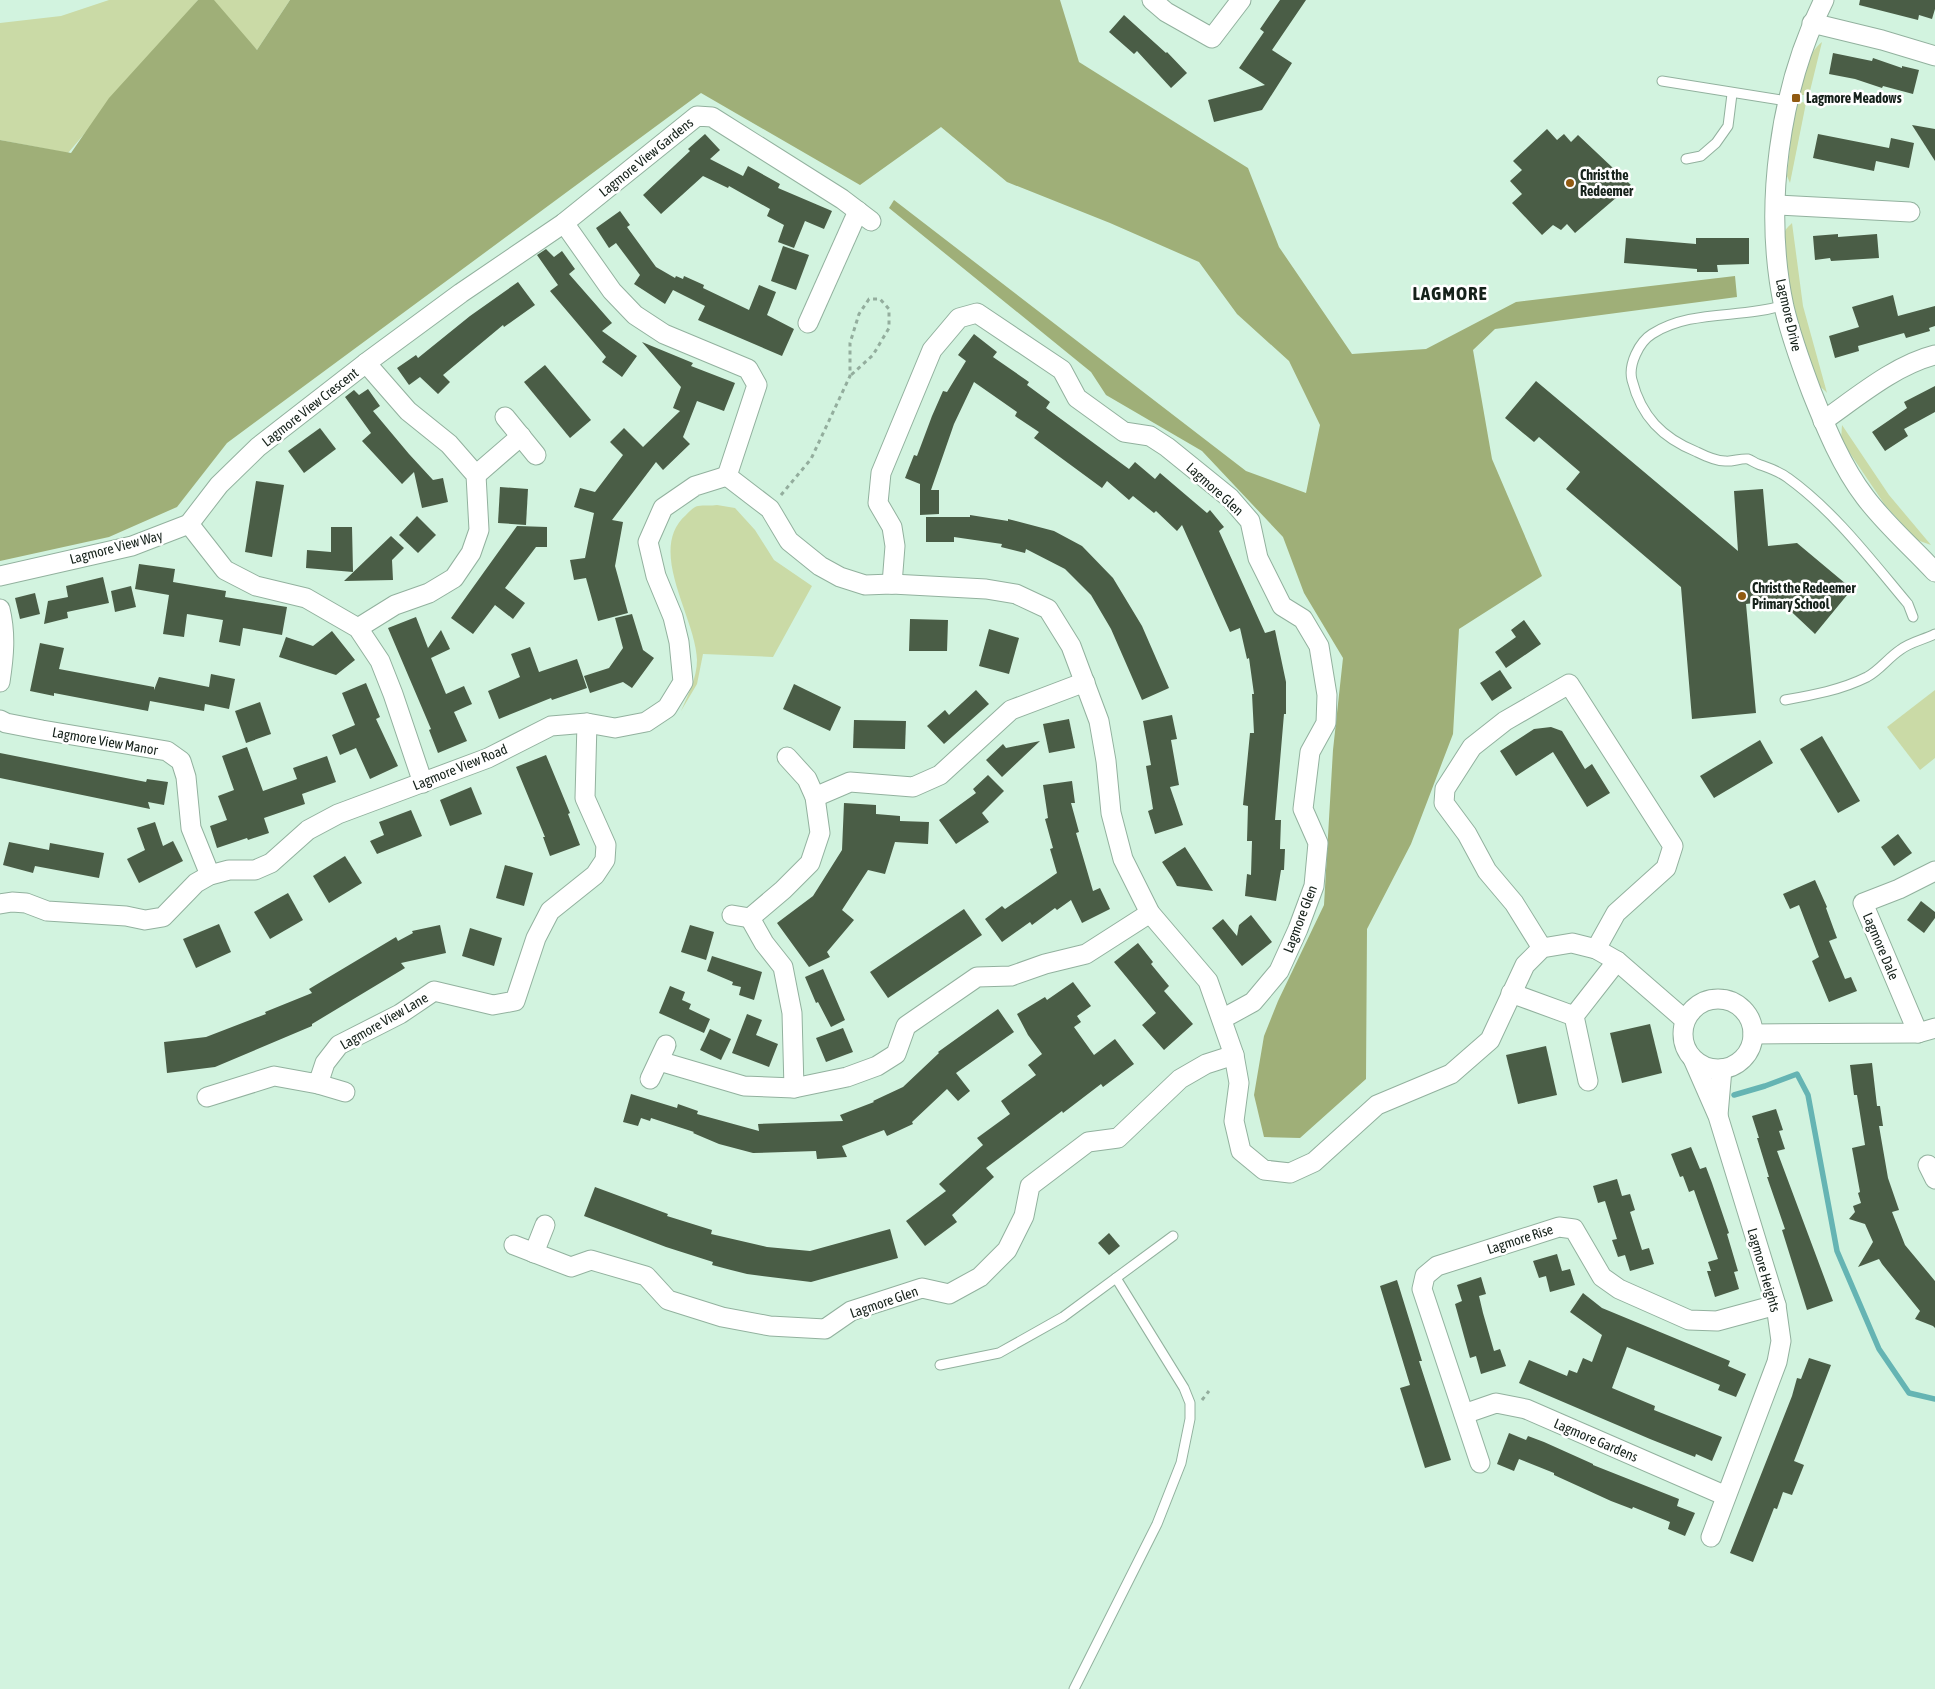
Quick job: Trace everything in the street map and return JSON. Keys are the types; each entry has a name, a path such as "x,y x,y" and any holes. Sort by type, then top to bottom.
{"street":[{"path":"1152,0 1166,12 1212,38 1241,0"},
{"name":"Lagmore Drive","path":"1824,0 1812,22 1787,101 1778,167 1776,243 1784,305 1794,345 1823,421 1852,478 1865,497 1891,527 1934,570"},
{"path":"1812,22 1935,56"},
{"name":"Lagmore View Gardens","path":"366,363 462,293 564,223 697,116 712,117 842,199 865,216 808,324"},
{"path":"1776,205 1910,212"},
{"path":"564,223 612,291 635,315 664,334 748,369 757,385 726,476 770,510 789,541 820,566 840,577 864,584 986,589 1016,594 1048,609 1072,646 1099,721 1106,761 1111,814 1122,859 1150,913 1208,981 1234,1055 1239,1083 1234,1121 1241,1151 1264,1170 1290,1173 1314,1162 1377,1105 1451,1074 1490,1040 1524,965 1542,948 1572,943 1596,949 1617,961 1685,1020"},
{"name":"Lagmore Glen","path":"892,584 895,546 892,527 878,503 881,473 932,350 959,318 977,313 1062,370 1077,398 1124,432 1150,436 1167,447 1230,498 1250,521 1258,558 1282,606 1303,619 1319,646 1327,695 1326,723 1310,752 1303,809 1318,843 1314,886 1298,929 1279,971 1253,1002 1222,1019"},
{"path":"1823,421 1868,389 1918,360 1935,355"},
{"name":"Lagmore View Crescent","path":"189,524 219,486 258,447 366,363 408,411 449,444 476,475"},
{"path":"504,417 536,454"},
{"path":"358,628 394,606 428,593 454,578 471,553 479,530 476,475 520,436"},
{"name":"Lagmore View Road","path":"0,904 12,902 26,903 47,911 126,916 145,920 163,917 196,883 210,875 229,870 255,870 272,863 308,830 338,814 488,758 551,726 587,723 615,728 646,722 667,708 683,682 679,642 673,617 656,576 648,542 663,508 695,486 726,476"},
{"path":"189,524 225,570 256,586 306,598 358,628 380,661 423,783"},
{"name":"Lagmore View Way","path":"0,576 132,546 189,524"},
{"path":"0,609 5,651 0,682"},
{"path":"815,797 850,782 913,787 940,775 1011,710 1085,682"},
{"path":"1542,948 1514,903 1487,871 1467,834 1444,803 1445,789 1472,747 1505,720 1569,684 1673,846 1666,868 1616,913 1596,949"},
{"name":"Lagmore View Manor","path":"0,720 6,723 42,730 166,751 181,761 186,777 191,828 210,875"},
{"name":"Lagmore View Lane","path":"318,1084 325,1063 339,1045 400,1014 434,992 493,1005 515,1001 536,938 550,911 596,875 605,860 606,845 585,798 587,723"},
{"path":"787,757 807,779 815,797 820,832 810,863 783,890 741,916 783,967 792,1013 794,1088"},
{"name":"Lagmore Dale","path":"1753,1034 1926,1031 1863,903 1899,889 1935,871"},
{"path":"650,1079 662,1053 744,1086 794,1088 846,1077 883,1062 896,1054 906,1026 977,977 1011,976 1046,964 1086,954 1150,913"},
{"path":"1588,1082 1574,1016 1617,961"},
{"path":"1511,993 1574,1016"},
{"path":"1725,999 1736,1004 1745,1012 1751,1022 1753,1034 1747,1053 1732,1066 1722,1069 1702,1065 1693,1059 1683,1041 1682,1030 1685,1020 1701,1002 1725,999"},
{"name":"Lagmore Glen","path":"514,1245 571,1266 591,1260 646,1276 668,1300 722,1317 770,1326 825,1329 851,1311 922,1288 949,1294 980,1278 1007,1250 1024,1216 1030,1186 1088,1142 1118,1138 1180,1079 1206,1064 1234,1055"},
{"name":"Lagmore Heights","path":"1693,1059 1718,1116 1776,1305 1781,1340 1777,1362 1712,1537"},
{"name":"Lagmore Heights","path":"1718,1116 1722,1069"},
{"path":"207,1097 274,1076 318,1084 345,1092"},
{"path":"534,1253 545,1225"},
{"name":"Lagmore Rise","path":"1480,1463 1422,1289 1425,1276 1437,1266 1559,1227 1574,1228 1602,1277 1619,1289 1690,1320 1717,1321 1776,1305"},
{"name":"Lagmore Gardens","path":"1464,1414 1496,1403 1526,1409 1726,1496"}],"lane":[{"path":"1662,82 1787,101"},
{"path":"1686,159 1701,156 1716,143 1728,126 1732,94"},
{"path":"1784,305 1769,309 1697,318 1680,322 1650,334 1639,348 1633,362 1630,375 1635,393 1653,425 1684,447 1725,461 1748,459 1774,469 1812,497 1841,525 1908,604 1913,616"},
{"path":"1785,700 1836,689 1866,677 1876,672 1899,650 1935,634"},
{"path":"940,1365 1000,1352 1063,1318 1173,1236"},
{"path":"1074,1689 1157,1524 1181,1463 1190,1419 1190,1403 1184,1388 1116,1278"}],"path":[{"path":"770,510 811,459 850,376 874,354 888,328 889,309 880,298 869,299 859,314 850,343 850,376"}],"green space":[{"path":"109,0 198,0 68,153 0,140 0,23 61,16"},
{"path":"198,0 214,0 257,50 290,0 1060,0 1079,62 1248,168 1279,247 1352,354 1426,349 1516,302 1735,276 1737,297 1495,329 1473,350 1492,459 1542,576 1459,629 1453,734 1411,844 1367,929 1366,1079 1300,1138 1264,1137 1254,1095 1264,1036 1278,1001 1324,905 1333,750 1343,658 1304,593 1283,537 1202,451 1106,395 1091,372 889,208 894,200 1246,471 1306,493 1320,425 1289,361 1237,314 1199,262 1110,223 1007,182 941,127 860,185 701,93 227,443 177,507 109,537 0,561 0,140 71,153 109,98"},
{"path":"209,0 290,0 257,50"},
{"path":"1822,42 1809,95 1798,95 1809,59"},
{"path":"1797,101 1806,103 1790,183 1787,176 1794,110"},
{"path":"1792,223 1803,306 1827,393 1817,383 1811,372 1799,334 1789,287 1784,233"},
{"path":"1842,425 1889,495 1931,545 1917,540 1885,505 1841,440"},
{"path":"717,505 735,508 755,530 774,560 812,586 773,657 703,654 697,684 681,711 694,680 697,660 695,643 676,584 671,546 675,530 694,507"},
{"path":"1935,690 1935,758 1920,770 1887,727"}],"building":[{"path":"1280,0 1306,0 1272,50 1292,63 1262,110 1214,122 1208,100 1265,85 1239,68 1264,32 1260,29"},
{"path":"1860,0 1935,0 1935,9 1932,19 1919,15 1918,20 1859,5"},
{"path":"1124,15 1167,52 1187,73 1171,88 1137,51 1134,54 1109,32"},
{"path":"1833,53 1872,61 1873,58 1902,68 1902,66 1919,70 1913,94 1829,74"},
{"path":"1912,125 1935,129 1935,161"},
{"name":"Christ the Redeemer","path":"1547,129 1557,140 1564,134 1571,142 1578,135 1631,185 1575,233 1567,224 1561,230 1553,225 1542,235 1512,203 1522,194 1510,181 1522,170 1513,161"},
{"path":"705,134 720,150 710,159 743,176 748,166 780,184 778,188 832,211 824,229 805,221 794,248 778,242 784,225 767,216 770,209 729,186 728,188 703,176 661,214 643,195 690,151 688,149"},
{"path":"1818,134 1889,148 1891,138 1914,143 1909,168 1876,161 1874,171 1813,158"},
{"path":"620,211 630,225 627,227 656,267 675,278 676,276 683,279 684,276 704,285 703,288 749,310 759,285 776,292 767,315 794,329 782,356 698,320 705,306 673,290 665,304 634,284 640,275 616,243 609,248 596,228"},
{"path":"1838,234 1838,237 1877,234 1879,258 1831,261 1830,258 1815,260 1813,236"},
{"path":"1626,238 1696,244 1696,238 1749,238 1749,264 1717,265 1718,272 1697,272 1697,269 1624,263"},
{"path":"783,246 809,255 796,290 771,281"},
{"path":"546,249 554,257 562,251 575,269 569,274 612,323 602,331 637,356 622,377 602,362 606,357 550,291 558,285 537,255"},
{"path":"518,282 535,305 504,327 503,325 443,375 450,382 438,394 420,377 409,385 397,368 416,355 418,358 470,316"},
{"path":"1893,295 1898,316 1935,306 1935,326 1929,328 1930,331 1906,338 1904,333 1858,346 1859,351 1835,358 1829,336 1859,327 1852,307"},
{"path":"974,334 997,352 993,357 1029,382 1027,385 1050,402 1046,408 1129,469 1135,462 1155,479 1160,473 1207,513 1210,510 1224,527 1219,531 1265,633 1275,630 1286,682 1286,714 1284,714 1275,820 1281,820 1280,849 1285,849 1284,870 1281,870 1276,901 1245,896 1247,874 1251,875 1252,841 1247,841 1248,806 1243,805 1250,733 1254,733 1252,694 1254,694 1249,658 1247,659 1240,628 1230,632 1182,525 1177,531 1156,511 1154,513 1133,496 1129,500 1107,481 1102,488 1034,438 1039,432 1015,416 1017,412 974,382 954,424 931,490 939,490 939,514 920,515 920,484 905,478 914,455 917,456 943,391 947,392 966,361 958,355"},
{"path":"642,342 693,363 691,366 735,383 724,411 697,401 683,437 690,444 663,470 656,462 612,520 623,522 615,566 628,613 598,621 586,578 574,580 570,560 585,558 594,513 574,507 580,488 595,492 623,455 610,442 624,428 643,447 680,411 673,408 681,387"},
{"path":"545,365 591,420 570,438 524,382"},
{"path":"1536,381 1738,551 1734,491 1763,489 1768,546 1797,543 1852,589 1815,634 1779,600 1746,604 1756,713 1692,719 1681,587 1566,489 1580,472 1539,437 1534,442 1505,418"},
{"path":"1935,386 1935,412 1904,429 1908,436 1885,451 1872,432 1907,408 1904,402"},
{"path":"368,389 380,406 373,411 409,454 433,480 443,478 448,502 422,508 414,472 402,484 362,441 371,433 345,397 354,390 359,395"},
{"path":"320,428 336,449 304,473 288,451"},
{"path":"256,481 284,485 272,557 245,552"},
{"path":"500,487 528,489 526,525 498,523"},
{"path":"970,515 1008,521 1008,519 1054,531 1082,546 1113,578 1142,626 1169,688 1142,700 1111,629 1091,595 1065,569 1026,549 1025,553 1001,547 1002,544 954,537 954,542 926,542 926,517 970,517"},
{"path":"417,516 436,535 418,553 399,535"},
{"path":"517,526 547,527 547,547 536,547 505,588 525,603 513,619 495,605 473,634 451,618"},
{"path":"331,527 352,527 353,572 306,568 307,550 331,552"},
{"path":"391,536 404,548 392,560 393,580 344,581"},
{"path":"139,564 175,569 173,582 226,591 225,597 287,607 282,635 243,628 240,646 219,642 223,620 187,614 184,637 163,634 169,595 135,589"},
{"path":"103,577 109,603 67,612 68,618 44,624 48,601 68,597 66,586"},
{"path":"131,586 136,607 115,612 111,591"},
{"path":"35,593 40,614 20,619 15,598"},
{"path":"632,614 643,650 654,658 632,688 623,682 590,693 584,676 609,668 623,648 615,618"},
{"path":"416,617 428,648 441,630 450,649 431,658 446,694 464,686 472,704 454,712 467,741 438,753 429,730 431,729 388,628"},
{"path":"910,619 948,620 947,651 909,651"},
{"path":"1524,620 1541,644 1506,668 1495,652 1516,637 1511,630"},
{"path":"989,629 1019,638 1009,674 979,666"},
{"path":"332,631 355,660 336,675 279,657 286,637 313,646"},
{"path":"40,643 64,648 59,669 154,687 154,690 159,677 209,687 211,674 235,679 229,709 205,704 204,711 150,701 148,711 54,693 54,696 30,691"},
{"path":"530,647 539,672 577,659 587,688 552,700 551,698 499,719 488,691 520,677 511,654"},
{"path":"1500,670 1512,688 1492,701 1480,683"},
{"path":"366,683 380,717 376,719 398,766 370,779 356,748 340,755 332,735 355,725 342,693"},
{"path":"794,684 841,707 830,731 783,709"},
{"path":"976,690 989,704 944,744 927,726 945,710 949,715"},
{"path":"260,702 271,734 246,743 235,711"},
{"path":"1172,715 1177,739 1171,740 1179,785 1170,787 1183,825 1155,834 1148,811 1153,809 1146,766 1151,765 1143,721"},
{"path":"1069,719 1075,748 1049,753 1043,724"},
{"path":"854,720 906,721 905,749 853,748"},
{"path":"1551,727 1562,731 1585,769 1592,764 1610,793 1587,807 1553,752 1516,776 1500,751 1534,729"},
{"path":"1822,736 1860,801 1838,813 1800,749"},
{"path":"1760,740 1773,763 1714,798 1700,776"},
{"path":"1040,741 1002,777 986,760 1003,744 1006,748"},
{"path":"247,747 263,791 297,779 293,768 327,756 336,782 302,794 305,804 264,818 269,833 217,848 210,826 227,820 218,796 234,790 222,756"},
{"path":"0,753 146,782 147,779 168,782 164,805 148,802 150,809 0,778"},
{"path":"546,755 570,813 568,814 580,845 550,856 543,837 545,837 516,767"},
{"path":"988,775 1004,791 982,813 989,822 956,844 939,820 976,793 973,789"},
{"path":"1072,781 1075,803 1071,803 1079,832 1076,833 1093,891 1100,888 1110,909 1082,923 1071,900 1057,910 1055,908 1032,925 1030,922 1002,942 985,919 1002,906 1005,909 1057,873 1050,849 1053,848 1045,819 1048,818 1043,785"},
{"path":"471,787 482,814 450,826 440,800"},
{"path":"844,803 876,805 876,814 900,816 900,821 929,822 928,844 895,842 885,874 868,870 842,910 854,920 827,952 830,957 809,967 777,923 813,896 842,850"},
{"path":"411,810 422,836 377,854 370,841 384,835 379,822"},
{"path":"155,822 163,846 173,841 183,861 139,883 127,859 145,850 137,828"},
{"path":"1898,834 1912,853 1894,866 1881,847"},
{"path":"9,842 49,850 50,843 104,853 99,878 35,866 33,873 3,865"},
{"path":"1185,847 1213,891 1177,886 1162,862"},
{"path":"345,856 362,883 329,903 313,876"},
{"path":"505,865 533,873 524,906 496,898"},
{"path":"1815,880 1827,907 1837,938 1829,941 1845,979 1851,977 1857,991 1829,1002 1812,961 1819,957 1799,905 1790,909 1783,894"},
{"path":"288,893 303,920 270,939 254,912"},
{"path":"1921,901 1935,912 1935,918 1924,933 1907,920"},
{"path":"964,909 982,935 888,998 870,972"},
{"path":"1251,915 1272,942 1242,966 1212,928 1223,919 1237,936 1239,925"},
{"path":"219,924 231,952 196,968 183,939"},
{"path":"440,925 446,953 401,963 405,968 312,1024 312,1026 215,1067 167,1073 164,1042 206,1037 266,1014 265,1012 312,993 309,989 396,937 398,941 413,933 412,931"},
{"path":"690,925 714,932 706,960 681,952"},
{"path":"470,928 502,938 494,966 462,956"},
{"path":"1138,943 1153,962 1151,964 1169,986 1164,991 1193,1024 1164,1050 1142,1025 1156,1013 1114,962"},
{"path":"712,956 762,972 754,1000 739,995 741,987 732,985 733,982 707,971"},
{"path":"823,969 845,1020 831,1027 818,1002 816,1003 805,977"},
{"path":"1073,982 1091,1006 1077,1016 1081,1022 1074,1027 1094,1055 1115,1039 1134,1064 1103,1087 1101,1084 1063,1113 1062,1111 986,1168 994,1177 952,1215 957,1222 925,1246 906,1221 946,1191 939,1184 983,1145 977,1138 1010,1114 1001,1101 1036,1075 1028,1065 1042,1054 1028,1035 1017,1014 1045,997 1047,1000"},
{"path":"670,986 685,992 682,1000 691,1004 689,1009 710,1019 704,1033 659,1013"},
{"path":"998,1009 1014,1032 956,1073 970,1091 958,1101 947,1089 912,1122 913,1124 887,1136 884,1130 842,1146 847,1157 817,1159 816,1151 753,1153 719,1144 694,1132 651,1118 650,1121 641,1118 638,1126 623,1122 631,1094 677,1108 678,1104 698,1111 697,1114 759,1131 758,1124 843,1121 840,1115 874,1102 903,1087 938,1052"},
{"path":"747,1014 762,1020 756,1035 778,1044 769,1067 732,1053"},
{"path":"1650,1024 1662,1073 1622,1083 1610,1033"},
{"path":"843,1028 853,1052 826,1062 816,1038"},
{"path":"710,1029 731,1039 721,1060 700,1050"},
{"path":"1546,1046 1557,1095 1518,1104 1506,1055"},
{"path":"1872,1063 1877,1106 1880,1106 1883,1126 1879,1126 1888,1178 1899,1210 1892,1212 1905,1245 1935,1281 1935,1328 1915,1319 1920,1311 1879,1259 1858,1267 1873,1242 1865,1224 1849,1219 1855,1212 1853,1206 1861,1203 1852,1148 1865,1145 1857,1095 1854,1095 1850,1065"},
{"path":"1776,1109 1783,1130 1779,1131 1785,1149 1777,1151 1833,1301 1807,1310 1782,1230 1785,1229 1767,1177 1769,1177 1752,1116"},
{"path":"1691,1147 1700,1169 1706,1167 1729,1233 1727,1234 1738,1271 1734,1272 1739,1289 1715,1297 1707,1271 1711,1271 1708,1262 1718,1259 1694,1190 1689,1192 1683,1176 1680,1177 1671,1154"},
{"path":"1617,1179 1622,1196 1630,1194 1635,1210 1630,1212 1642,1250 1649,1248 1654,1264 1630,1271 1625,1255 1618,1257 1612,1240 1617,1239 1605,1201 1598,1203 1593,1186"},
{"path":"595,1187 668,1214 667,1216 712,1230 711,1234 767,1247 810,1251 890,1229 898,1258 811,1282 747,1274 712,1265 713,1262 666,1247 584,1216"},
{"path":"1109,1233 1120,1246 1109,1255 1098,1243"},
{"path":"1557,1254 1562,1271 1570,1269 1575,1285 1550,1292 1546,1276 1539,1278 1533,1261"},
{"path":"1481,1277 1486,1294 1479,1296 1483,1313 1494,1351 1500,1349 1506,1366 1481,1374 1476,1356 1470,1358 1455,1304 1462,1301 1457,1285"},
{"path":"1397,1280 1422,1361 1419,1361 1451,1460 1425,1468 1400,1388 1410,1385 1380,1286"},
{"path":"1583,1293 1602,1308 1730,1361 1728,1366 1746,1374 1736,1397 1718,1390 1720,1385 1627,1347 1612,1388 1655,1406 1654,1410 1722,1437 1712,1461 1696,1454 1695,1457 1650,1439 1519,1383 1529,1360 1567,1376 1569,1370 1577,1373 1583,1358 1592,1362 1602,1335 1570,1312"},
{"path":"1809,1358 1831,1365 1794,1461 1804,1465 1792,1495 1783,1492 1777,1509 1774,1508 1753,1562 1730,1553 1792,1396 1797,1378 1801,1379"},
{"path":"1509,1433 1526,1440 1528,1436 1544,1442 1593,1465 1679,1499 1677,1506 1695,1513 1685,1536 1668,1529 1670,1522 1633,1507 1632,1509 1611,1501 1554,1475 1554,1473 1519,1459 1514,1471 1497,1464"}],"waterway":[{"path":"1734,1095 1797,1074 1808,1095 1837,1251 1879,1349 1909,1393 1935,1399"}],"place":[{"name":"Lagmore Meadows","path":"1796,98"},
{"name":"Christ the Redeemer","path":"1570,183"},
{"name":"Christ the Redeemer Primary School","path":"1742,596"}],"district":[{"name":"LAGMORE","path":"1450,293"}]}
